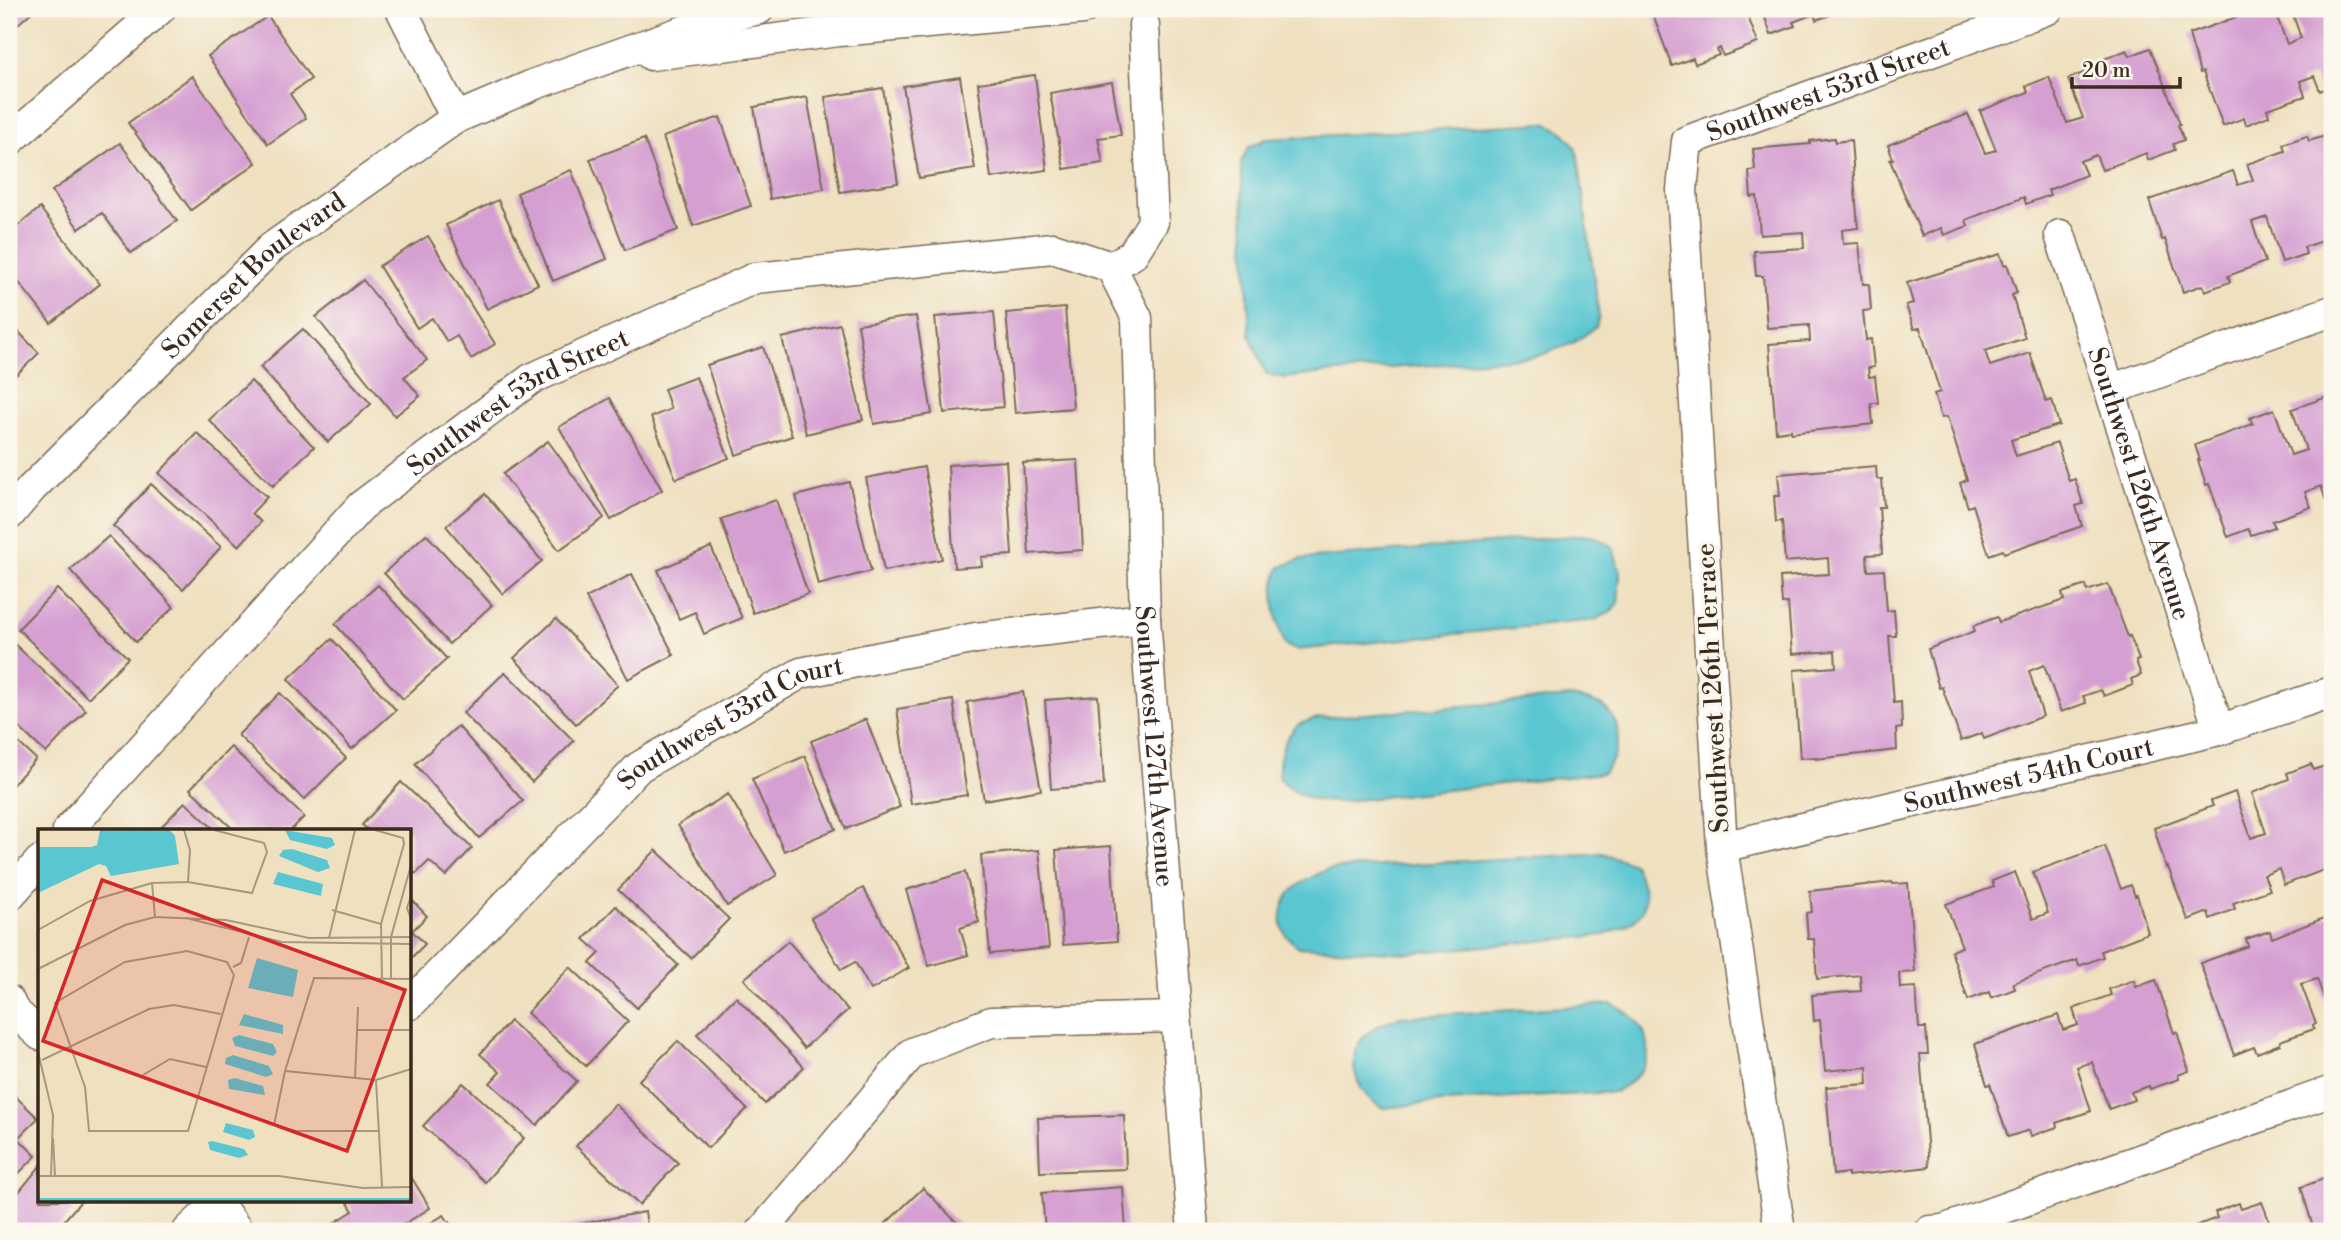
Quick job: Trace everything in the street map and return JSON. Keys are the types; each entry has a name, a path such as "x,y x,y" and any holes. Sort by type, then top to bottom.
{"street":[{"path":"9,141 160,9"},
{"path":"401,9 456,118"},
{"name":"Somerset Boulevard","path":"9,515 32,488 271,248 456,118 535,84 723,17 759,9"},
{"name":"Somerset Boulevard","path":"535,84 653,55 839,31 1083,9"},
{"name":"Southwest 53rd Street","path":"1687,141 2048,9"},
{"path":"1111,267 1132,255 1153,222 1144,25"},
{"name":"Southwest 126th Terrace","path":"1687,141 1682,190 1722,847 1780,1231"},
{"name":"Southwest 126th Avenue","path":"2060,235 2220,730"},
{"name":"Southwest 53rd Street","path":"70,829 361,506 531,379 755,278 1052,248 1111,267"},
{"name":"Southwest 127th Avenue","path":"1111,267 1137,318 1145,619 1193,1231"},
{"path":"2110,390 2332,311"},
{"name":"Southwest 53rd Court","path":"411,1003 639,767 802,673 976,638 1145,619"},
{"name":"Southwest 54th Court","path":"1722,847 2220,730 2332,692"},
{"path":"9,896 38,863"},
{"path":"9,1001 13,1010 38,1033"},
{"path":"762,1231 912,1053 991,1022 1175,1017"},
{"path":"1930,1231 1956,1226 2332,1091"},
{"path":"188,1231 217,1202"},
{"path":"219,1202 239,1231"}],"water":[{"path":"1545,123 1566,135 1578,156 1599,316 1596,327 1573,343 1535,357 1285,378 1266,374 1250,336 1241,162 1249,147 1266,139"},
{"path":"1582,535 1596,537 1613,547 1620,573 1618,604 1609,613 1595,620 1296,650 1285,645 1275,606 1275,586 1280,567 1301,559"},
{"path":"1571,697 1600,705 1613,718 1618,743 1603,773 1337,802 1305,797 1279,778 1280,757 1288,737 1299,725 1318,718"},
{"path":"1602,853 1634,864 1645,901 1638,917 1604,935 1409,953 1298,947 1287,936 1282,924 1284,904 1293,890 1329,869"},
{"path":"1612,1004 1629,1014 1641,1027 1648,1049 1642,1069 1614,1092 1383,1108 1374,1103 1361,1088 1354,1068 1354,1058 1362,1039 1374,1028 1399,1017"}],"building":[{"path":"9,9 35,9 9,32"},
{"path":"1651,9 1745,9 1758,43 1723,56 1720,48 1717,50 1719,55 1695,64 1693,58 1672,66"},
{"path":"1762,9 1828,9 1830,15 1816,20 1814,14 1793,22 1795,26 1771,35"},
{"path":"2246,9 2274,9 2287,44 2301,38 2291,9 2332,9 2332,86 2320,91 2314,76 2300,81 2305,96 2267,109 2269,116 2246,125 2244,118 2223,126 2203,72 2200,73 2189,34 2248,13"},
{"path":"268,16 311,79 290,94 306,118 268,144 208,56"},
{"path":"2150,48 2184,140 2173,144 2175,150 2148,160 2146,153 2102,170 2096,155 2080,161 2086,175 2048,190 2050,195 2026,204 2024,197 1966,220 1968,226 1944,235 1941,228 1922,236 1890,160 1893,159 1888,145 1968,114 1985,153 1996,150 1980,111 2028,92 2026,86 2049,77 2067,123 2083,118 2068,79 2106,64 2104,59 2127,50 2130,56"},
{"path":"1035,75 1047,170 991,178 978,83"},
{"path":"192,76 256,163 191,210 128,123"},
{"path":"960,77 975,169 919,178 903,86"},
{"path":"1112,82 1121,135 1098,138 1103,163 1064,169 1050,93"},
{"path":"883,88 898,183 840,192 825,97"},
{"path":"807,97 824,189 770,199 754,107"},
{"path":"720,117 751,206 693,226 663,137"},
{"path":"2332,134 2332,238 2304,247 2306,254 2282,262 2267,217 2252,222 2265,262 2228,276 2230,282 2205,291 2203,285 2183,292 2149,200 2233,171 2238,185 2253,180 2247,164 2285,151 2283,144 2307,136 2309,141"},
{"path":"1835,138 1835,142 1851,140 1858,228 1842,230 1843,244 1859,243 1863,284 1869,284 1871,310 1863,311 1866,340 1871,339 1874,367 1868,368 1869,377 1875,376 1878,403 1871,403 1873,424 1791,433 1791,430 1776,432 1769,344 1810,341 1809,325 1767,328 1763,276 1756,276 1754,251 1804,248 1803,232 1760,235 1757,196 1751,197 1749,171 1755,170 1753,149 1810,144 1810,141"},
{"path":"644,139 678,230 625,250 590,159"},
{"path":"120,143 177,221 131,253 102,213 79,229 52,191"},
{"path":"571,170 607,259 553,281 517,193"},
{"path":"498,200 538,284 487,309 446,225"},
{"path":"40,208 100,284 51,323 9,270 9,233"},
{"path":"428,236 495,344 471,359 457,336 447,342 432,318 417,328 379,266"},
{"path":"2000,254 2004,265 2007,264 2017,293 2012,295 2025,338 1985,351 1990,366 2030,353 2046,402 2052,400 2059,425 2011,440 2016,456 2057,443 2069,481 2075,479 2083,504 2076,506 2082,526 2004,553 2003,550 1989,555 1973,505 1968,507 1960,483 1967,480 1947,417 1941,418 1934,394 1940,392 1920,328 1914,329 1906,305 1913,303 1907,283"},
{"path":"363,280 427,360 404,377 420,396 395,416 316,317"},
{"path":"1065,308 1073,408 1015,413 1006,313"},
{"path":"994,312 1003,407 944,413 935,317"},
{"path":"916,316 932,414 874,424 858,324"},
{"path":"9,322 39,353 9,382"},
{"path":"840,324 863,420 806,434 782,338"},
{"path":"303,329 371,404 328,442 260,367"},
{"path":"763,347 792,436 736,455 707,365"},
{"path":"696,377 729,458 676,479 651,417 671,409 664,389"},
{"path":"251,381 314,447 273,486 209,420"},
{"path":"2332,388 2332,499 2326,501 2321,486 2305,492 2311,507 2272,521 2275,527 2251,535 2248,529 2228,537 2209,484 2206,485 2195,445 2253,424 2250,418 2274,409 2291,455 2306,450 2292,409 2330,396 2328,390"},
{"path":"610,398 662,490 611,520 559,427"},
{"path":"197,433 267,497 252,513 261,522 239,546 159,473"},
{"path":"548,441 604,518 559,550 503,474"},
{"path":"1078,460 1083,550 1029,554 1023,463"},
{"path":"1006,461 1012,555 981,557 982,566 954,568 948,465"},
{"path":"1876,466 1877,479 1882,479 1884,507 1879,507 1882,554 1867,555 1868,571 1884,570 1887,611 1894,610 1896,636 1889,636 1894,703 1901,702 1902,728 1896,729 1897,750 1816,759 1800,758 1794,670 1836,667 1835,651 1792,654 1788,603 1782,604 1780,577 1829,574 1828,558 1785,562 1782,521 1776,522 1774,496 1780,496 1778,474"},
{"path":"924,467 942,559 884,571 866,478"},
{"path":"849,482 871,571 818,585 796,496"},
{"path":"151,484 221,547 183,589 113,526"},
{"path":"485,494 542,561 503,594 446,526"},
{"path":"776,500 808,594 753,613 721,519"},
{"path":"426,534 492,605 449,644 384,573"},
{"path":"109,536 174,607 136,642 70,570"},
{"path":"711,547 742,618 704,634 695,612 679,619 658,570"},
{"path":"632,574 674,655 628,679 586,598"},
{"path":"2108,584 2139,660 2136,661 2141,675 2131,679 2133,685 2104,696 2101,690 2083,696 2086,703 2061,712 2044,665 2029,671 2043,716 1984,739 1982,733 1961,741 1942,687 1939,688 1928,649 1975,631 1973,626 1997,617 1999,622 2064,600 2062,593 2086,585 2087,591"},
{"path":"378,585 447,659 403,699 335,624"},
{"path":"57,589 128,658 88,698 18,629"},
{"path":"556,619 618,685 576,724 514,658"},
{"path":"332,639 396,710 352,749 288,679"},
{"path":"11,641 86,710 46,753 9,718"},
{"path":"505,672 574,741 532,782 463,713"},
{"path":"1023,692 1041,790 984,800 967,702"},
{"path":"280,693 346,758 304,800 238,735"},
{"path":"1098,696 1104,785 1051,789 1045,700"},
{"path":"953,700 967,795 911,804 897,709"},
{"path":"866,719 900,807 846,829 811,741"},
{"path":"458,726 523,801 479,838 415,764"},
{"path":"9,734 36,759 9,789"},
{"path":"231,747 304,817 292,829 233,829 190,789"},
{"path":"805,756 836,829 784,851 752,779"},
{"path":"2332,763 2332,867 2284,885 2279,869 2264,875 2270,890 2233,903 2235,909 2210,919 2208,912 2188,920 2168,867 2166,868 2154,828 2213,806 2211,801 2235,792 2251,838 2266,833 2252,793 2289,779 2287,773 2311,764 2314,770"},
{"path":"401,782 472,848 446,876 429,861 416,874 411,870 411,829 367,829 362,825"},
{"path":"728,794 777,875 727,906 678,825"},
{"path":"185,802 214,829 159,829"},
{"path":"1111,846 1117,941 1063,945 1056,850"},
{"path":"2105,846 2121,889 2131,885 2135,896 2137,895 2148,933 2101,951 2103,957 2079,966 2077,960 2013,983 2015,989 1991,998 1989,992 1968,1000 1951,951 1962,947 1946,904 1994,887 1992,881 2015,872 2033,919 2048,913 2033,872"},
{"path":"656,850 729,919 691,958 618,890"},
{"path":"1039,850 1049,948 990,954 981,855"},
{"path":"965,872 979,922 960,928 968,955 929,966 906,890"},
{"path":"1892,882 1908,883 1915,972 1899,973 1900,988 1916,987 1919,1028 1926,1028 1928,1054 1920,1054 1929,1167 1848,1176 1848,1173 1833,1175 1826,1087 1868,1084 1867,1067 1825,1071 1820,1020 1814,1021 1812,995 1861,991 1860,975 1817,979 1814,939 1808,939 1806,913 1812,912 1810,891"},
{"path":"863,888 909,968 871,990 855,962 841,970 811,918"},
{"path":"411,899 427,916 412,931 425,944 411,958"},
{"path":"616,906 678,965 637,1008 590,963 600,953 584,939"},
{"path":"2332,915 2332,1020 2317,979 2301,984 2316,1024 2313,1025 2314,1029 2280,1041 2280,1044 2257,1053 2254,1047 2234,1055 2200,963 2248,946 2246,939 2270,931 2272,938"},
{"path":"788,941 848,1010 804,1048 744,979"},
{"path":"570,967 628,1021 586,1066 527,1013"},
{"path":"2134,980 2136,987 2156,980 2189,1071 2178,1075 2179,1079 2131,1092 2134,1100 2109,1109 2092,1062 2077,1067 2091,1111 2056,1123 2057,1127 2031,1136 2029,1130 2008,1137 1990,1084 1987,1085 1975,1044 2058,1015 2063,1030 2078,1025 2073,1009 2111,995 2109,989"},
{"path":"736,997 804,1067 765,1104 697,1034"},
{"path":"510,1021 577,1081 537,1125 490,1083 500,1072 480,1054"},
{"path":"678,1041 747,1109 708,1148 639,1080"},
{"path":"463,1083 524,1138 485,1182 423,1126"},
{"path":"14,1095 38,1118 18,1138 36,1156 9,1183 9,1100"},
{"path":"615,1104 678,1163 639,1205 576,1146"},
{"path":"1124,1115 1126,1169 1040,1172 1038,1118"},
{"path":"38,1168 38,1202 80,1202 55,1231 25,1231 9,1217 9,1204"},
{"path":"2332,1176 2332,1231 2317,1231 2315,1226 2313,1227 2301,1187"},
{"path":"411,1177 430,1208 393,1231 339,1231 334,1223 353,1211 347,1202 411,1202"},
{"path":"1123,1187 1126,1231 1045,1231 1042,1193"},
{"path":"923,1188 965,1231 880,1229"},
{"path":"2262,1202 2273,1231 2182,1231 2217,1218 2215,1212 2239,1203 2241,1209"},
{"path":"645,1212 648,1231 557,1231 556,1228"},
{"path":"444,1215 455,1231 417,1231"}]}
